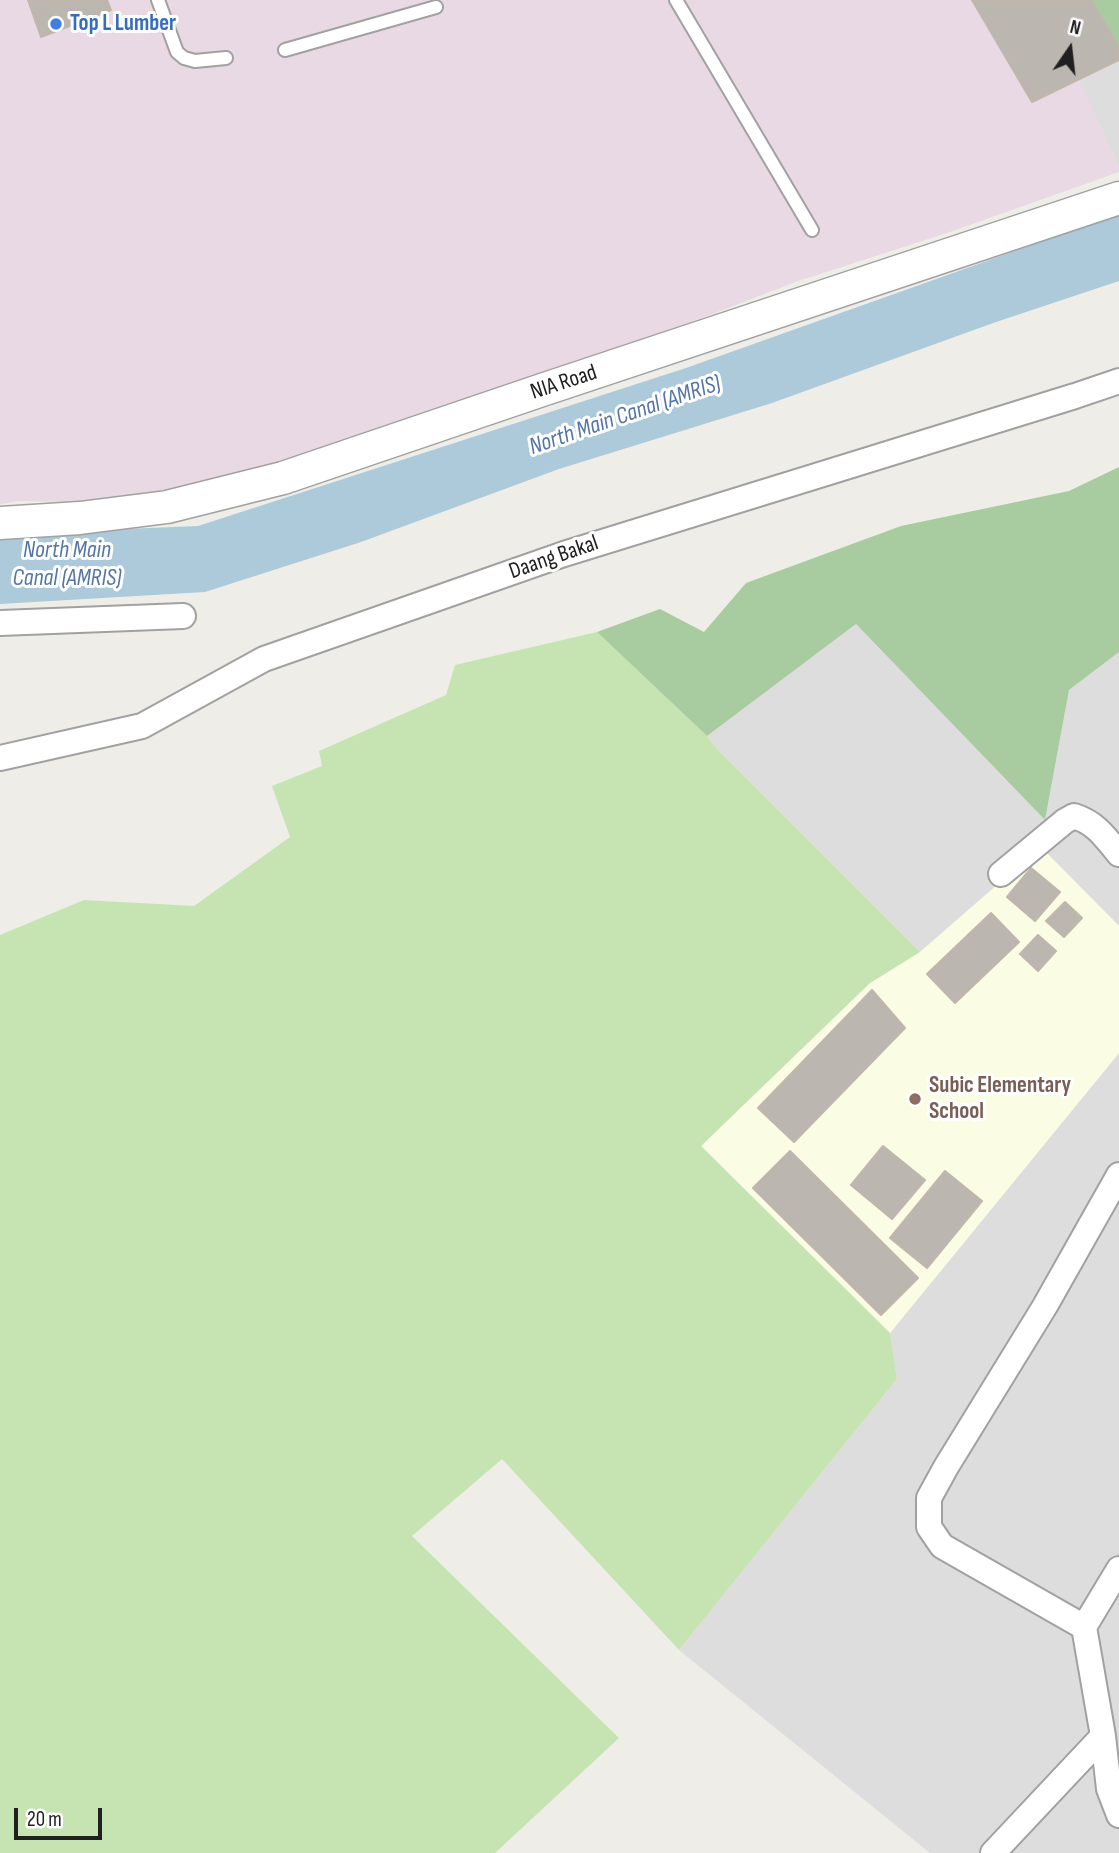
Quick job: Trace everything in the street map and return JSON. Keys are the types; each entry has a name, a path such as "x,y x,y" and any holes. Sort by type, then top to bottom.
{"street":[{"name":"NIA Road","path":"0,523 80,518 167,507 283,478 1119,198"},
{"name":"Daang Bakal","path":"0,758 142,726 264,659 564,554 1119,381"},
{"path":"0,623 183,616"},
{"path":"1001,874 1074,816 1096,827 1119,854"},
{"path":"1084,1627 942,1546 929,1527 929,1498 1045,1306 1119,1175"},
{"path":"1119,1569 1084,1627 1103,1736 1109,1789 1119,1815"},
{"path":"993,1853 1103,1736"}],"lane":[{"path":"158,0 177,52 184,58 195,61 226,58"},
{"path":"676,0 812,230"},
{"path":"285,50 436,7"}],"shaded area":[{"path":"0,0 1086,0 1075,71 1119,172 947,233 798,281 537,377 231,480 110,503 19,501 0,504"},
{"path":"1119,50 1119,167 1074,71"},
{"path":"856,624 1045,820 1069,690 1119,652 1119,926 1040,847 920,952 716,748 707,736"},
{"name":"Subic Elementary School","path":"1041,847 1119,926 1119,1053 890,1333 701,1146 870,983 920,952"},
{"path":"1119,1053 1119,1853 930,1853 679,1650 897,1379 890,1333"}],"green space":[{"path":"1086,0 1119,0 1119,50"},
{"path":"1119,467 1119,652 1069,690 1045,820 856,624 707,736 597,632 660,609 704,632 746,583 901,526 1069,491"},
{"path":"597,632 707,736 920,952 870,983 701,1146 890,1333 897,1379 679,1650 502,1459 412,1536 619,1738 495,1853 0,1853 0,935 84,900 194,906 290,837 272,786 322,766 319,751 446,695 455,665"}],"water":[{"name":"North Main Canal (AMRIS)","path":"1119,214 1119,281 996,322 772,403 559,469 361,542 205,592 0,604 0,534 198,526 686,368"}],"building":[{"name":"Top L Lumber","path":"28,0 107,0 111,10 41,37"},
{"path":"972,0 1091,0 1119,47 1119,60 1032,102"},
{"path":"1031,868 1060,892 1035,921 1007,897"},
{"path":"1065,902 1082,918 1064,937 1046,921"},
{"path":"991,913 1019,942 955,1003 927,974"},
{"path":"1038,935 1056,951 1038,971 1020,954"},
{"path":"872,990 905,1028 794,1142 758,1108"},
{"path":"883,1146 925,1180 892,1219 851,1185"},
{"path":"790,1151 918,1278 881,1315 753,1188"},
{"path":"945,1171 982,1201 927,1268 890,1238"}],"place":[{"name":"Top L Lumber","path":"56,24"},
{"name":"Subic Elementary School","path":"915,1099"}]}
